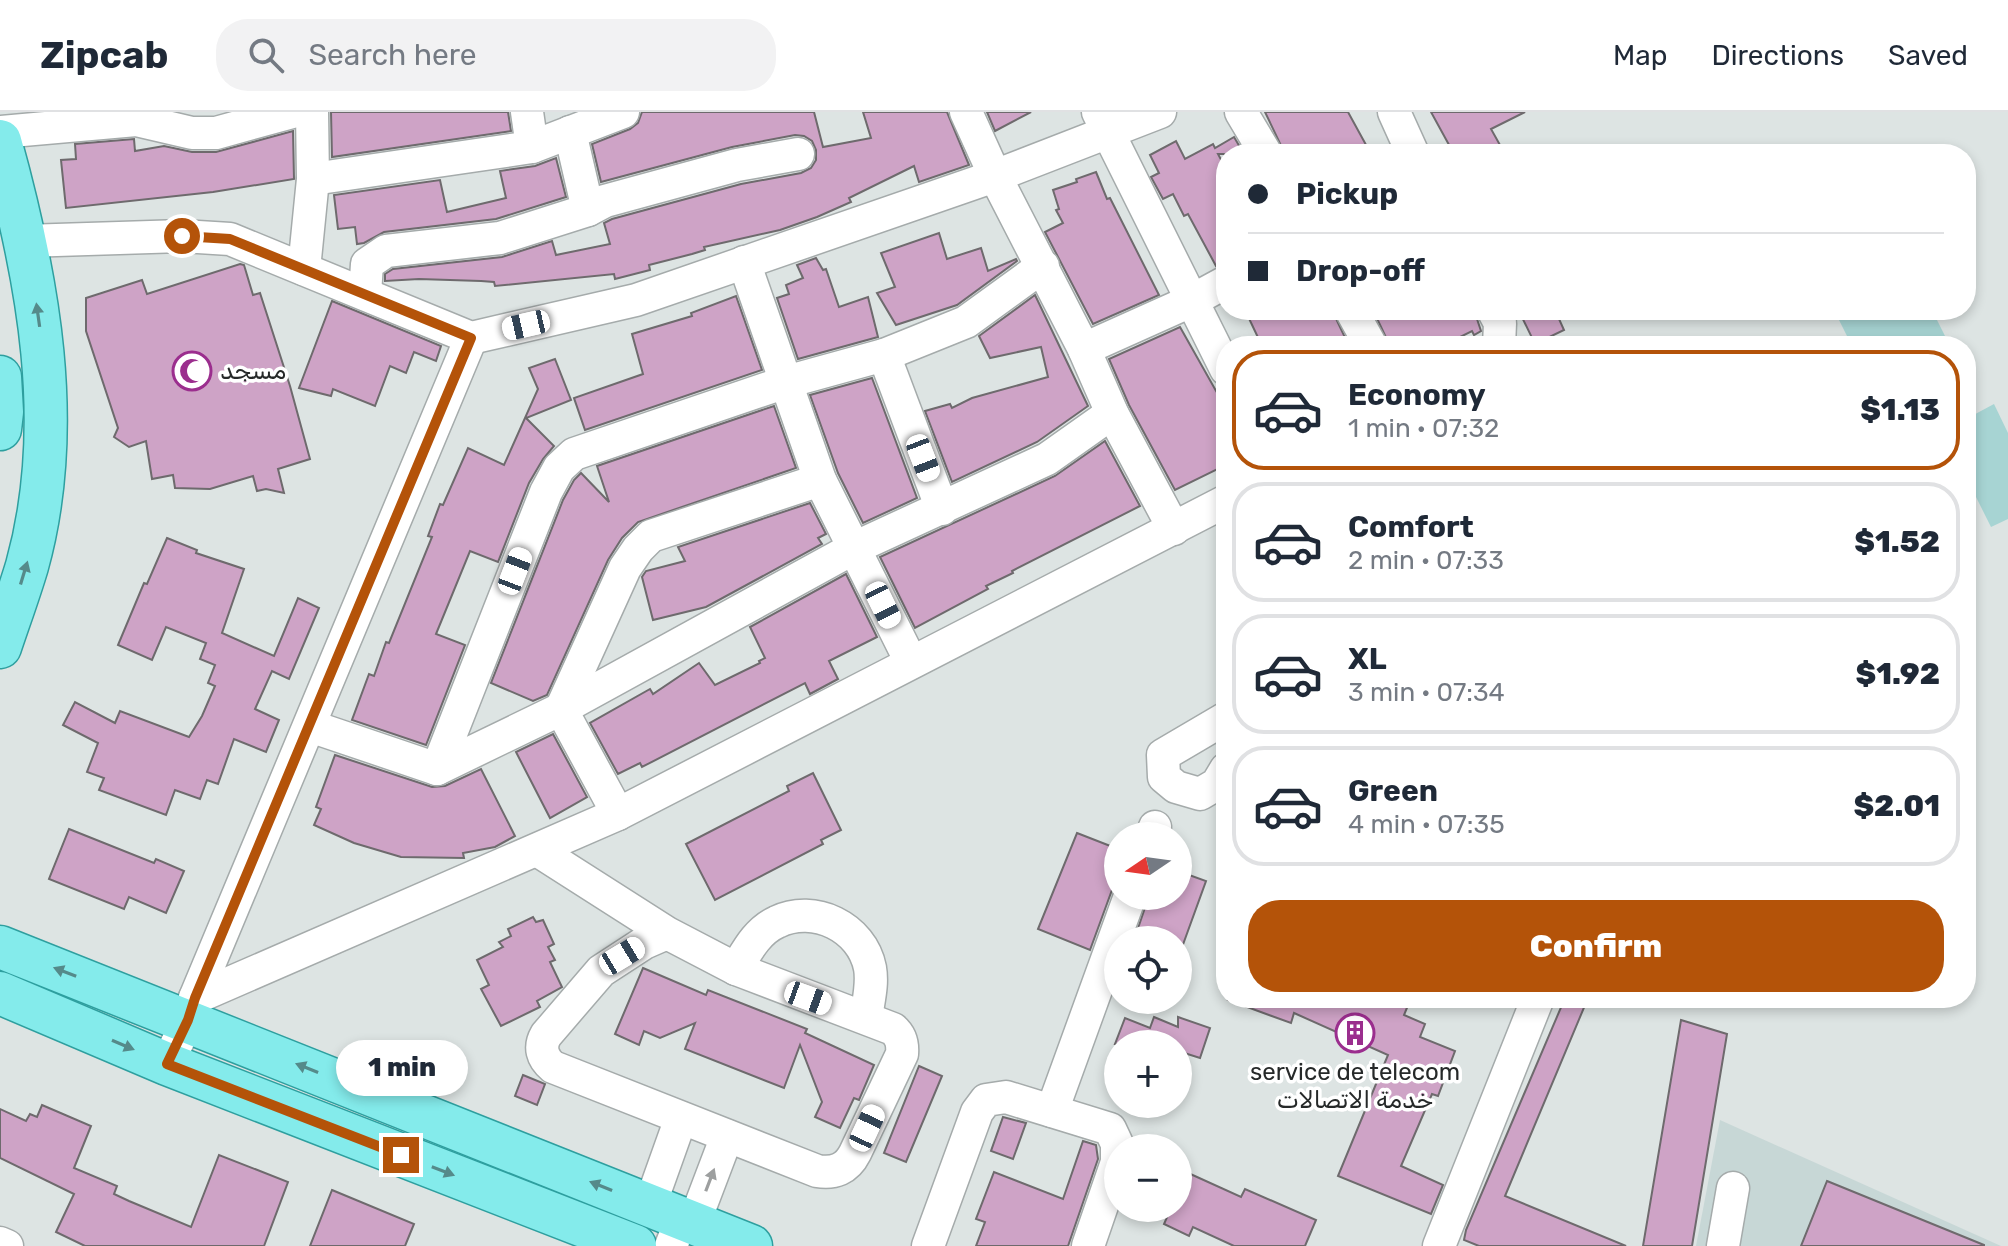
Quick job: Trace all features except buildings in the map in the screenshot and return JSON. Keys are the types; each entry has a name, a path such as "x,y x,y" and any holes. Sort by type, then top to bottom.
{"main road":[{"path":"0,141 25,241 39,319 46,416 43,469 27,564 0,647"},
{"path":"0,947 192,1009 674,1223 751,1246"},
{"path":"0,993 167,1064 635,1246"}],"street":[{"path":"0,132 136,116 192,133 216,133 292,112"},
{"path":"304,269 313,179 312,112"},
{"path":"527,112 532,147"},
{"path":"313,179 532,147 623,112"},
{"path":"966,112 995,176 1084,349 1112,413 1174,529"},
{"path":"25,241 182,236 230,239 471,338 636,300 995,176 1102,122 1160,112"},
{"path":"1241,112 1260,144"},
{"path":"1394,112 1408,144"},
{"path":"1102,122 1216,350"},
{"path":"570,132 588,210"},
{"path":"365,294 367,264 386,251 500,238 588,210 605,201 737,165 798,154"},
{"path":"744,262 820,480 911,662"},
{"path":"437,769 546,492 559,468 574,454 786,382 884,355 966,322 1043,266"},
{"path":"1084,349 1216,287"},
{"path":"167,1064 471,338"},
{"path":"884,355 942,509"},
{"path":"310,726 437,769 561,709 854,548 1047,459 1112,413"},
{"path":"561,709 625,568 651,536 820,480"},
{"path":"192,1009 618,814 1216,506"},
{"path":"561,709 618,814"},
{"path":"1216,724 1163,755 1164,777 1176,787 1200,794 1216,785"},
{"path":"537,850 667,933 736,969 866,1018 897,1033 902,1043 902,1054 847,1165 828,1173 817,1171 553,1067 543,1055 546,1035 601,971 644,943 667,933"},
{"path":"1052,1111 1125,910"},
{"path":"736,969 762,931 776,922 809,915 825,918 853,936 869,965 871,982 866,1018"},
{"path":"1439,1246 1534,1008"},
{"path":"928,1246 977,1112 986,1100 1006,1097 1110,1129 1117,1144 1117,1162 1088,1246"},
{"path":"674,1223 681,1118"},
{"path":"674,1223 727,1136"},
{"path":"1723,1246 1733,1188"},
{"path":"0,1243 7,1246"}],"shaded area":[{"path":"1839,320 1937,320 1945,336 1847,336"},
{"path":"1994,404 2008,433 2008,519 1991,527 1976,497 1976,414"},
{"path":"1720,1120 2001,1246 1696,1246"}],"place":[{"name":"مسجد","path":"192,371"},
{"name":"service de telecom خدمة الاتصالات","path":"1355,1033"}],"route":[{"path":"182,236 230,239 471,338 167,1064 401,1155"}]}
